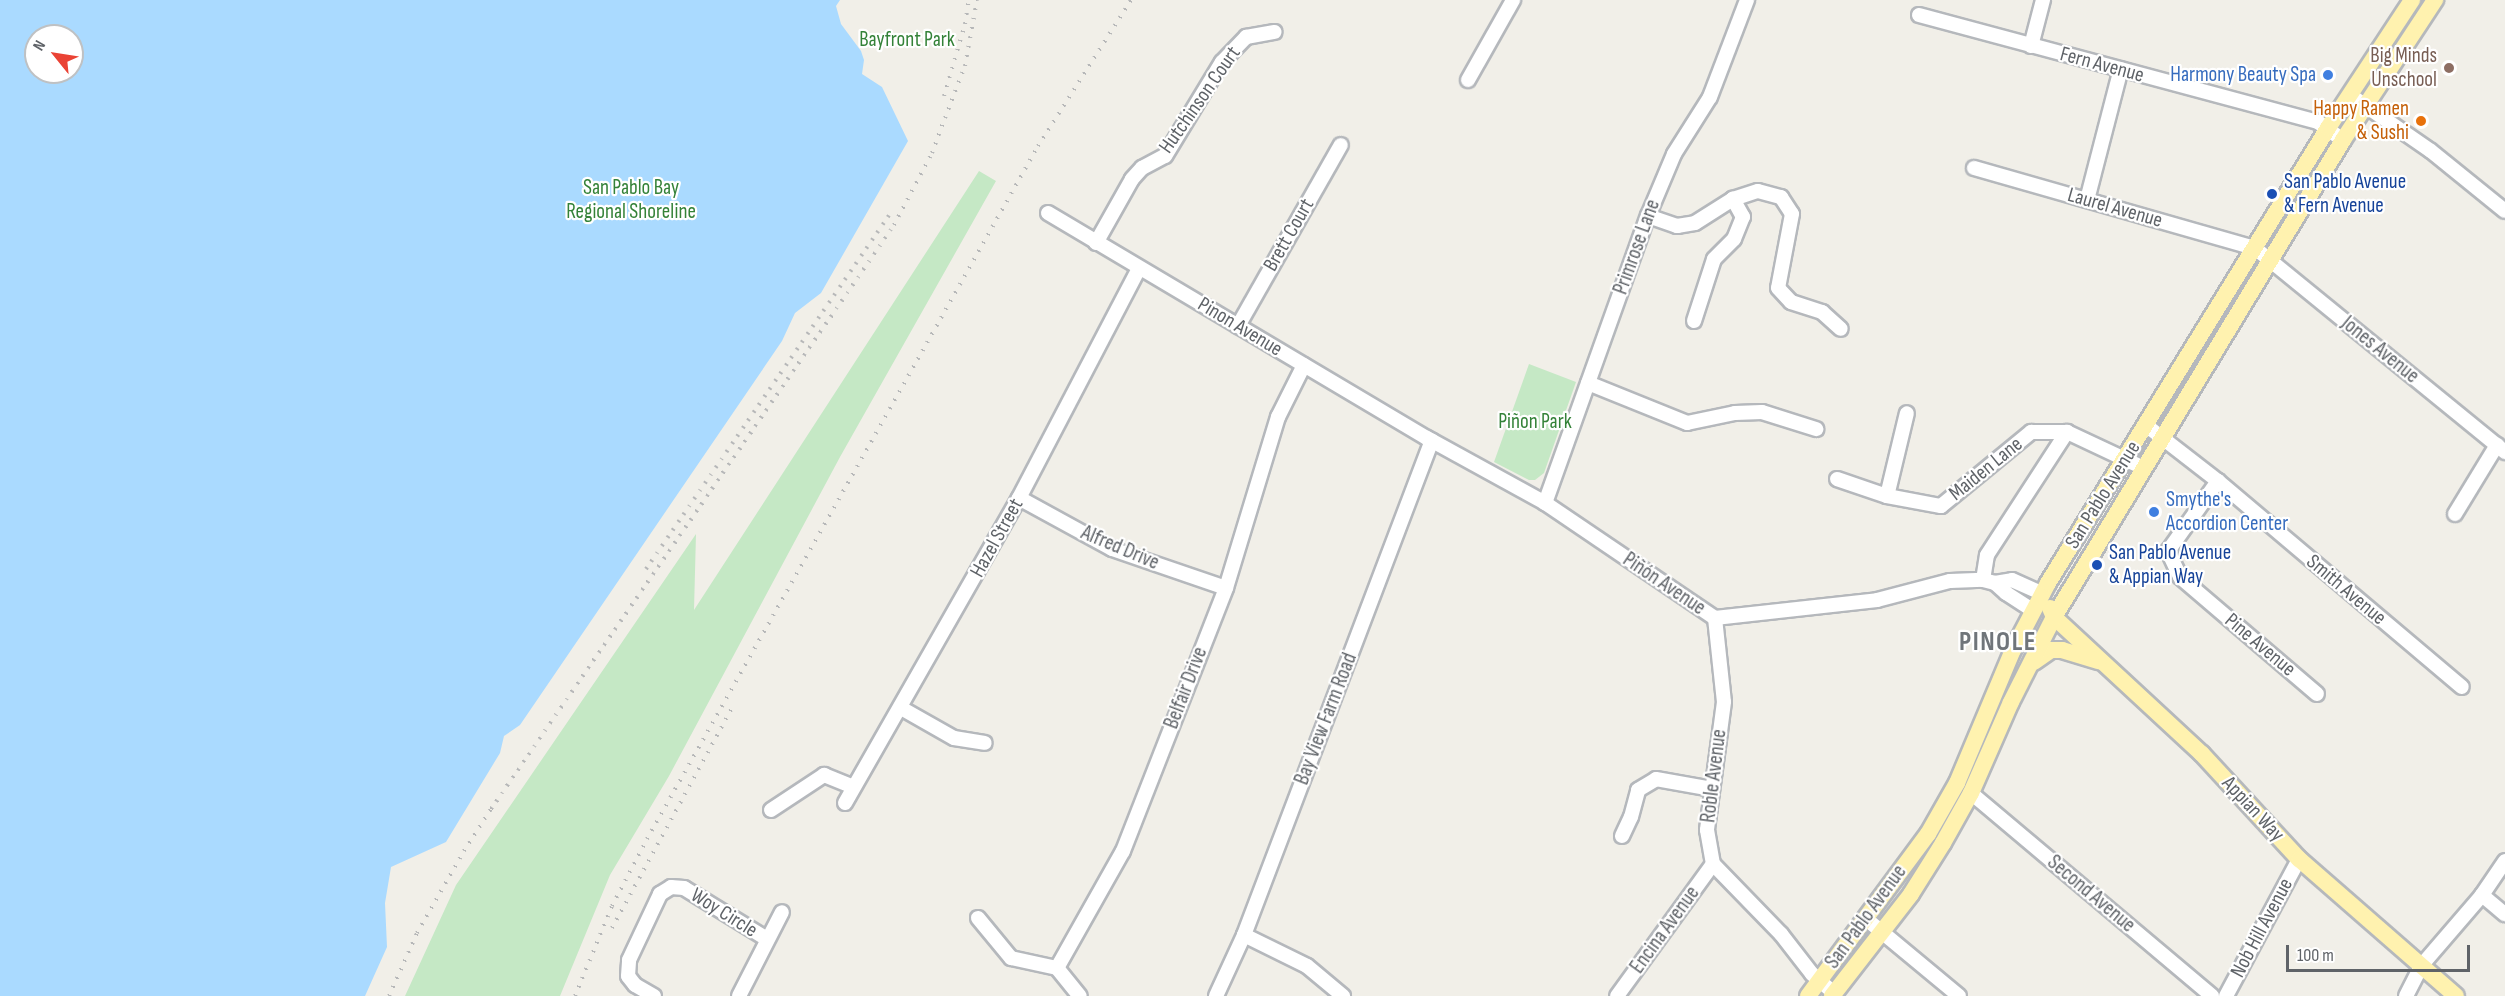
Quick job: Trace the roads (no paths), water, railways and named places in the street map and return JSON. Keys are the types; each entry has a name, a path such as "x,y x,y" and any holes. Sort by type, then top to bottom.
{"main road":[{"name":"San Pablo Avenue","path":"1809,996 1928,834 1957,783 1998,684 2043,594 2328,128 2412,0"},
{"name":"San Pablo Avenue","path":"1833,994 1911,894 1971,793 2026,669 2054,617 2343,140 2435,0"},
{"name":"Appian Way","path":"2043,594 2054,617 2202,754 2299,859 2456,996"},
{"name":"Appian Way","path":"2034,611 2054,617"},
{"path":"2026,669 2043,653 2051,650 2062,650 2104,663"}],"street":[{"path":"1468,80 1513,0"},
{"name":"Primrose Lane","path":"1545,503 1648,216 1674,154 1710,97 1747,0"},
{"path":"2031,46 2043,0"},
{"name":"Fern Avenue","path":"1919,15 2318,122 2343,140"},
{"name":"Hutchinson Court","path":"1096,243 1132,178 1142,168 1165,156 1222,62 1246,37 1275,32"},
{"path":"2087,200 2121,69"},
{"path":"2350,95 2431,151 2505,212"},
{"name":"Brett Court","path":"1238,326 1341,145"},
{"name":"Laurel Avenue","path":"1974,168 2255,248"},
{"path":"1648,216 1677,226 1695,223 1733,199 1758,192 1781,197 1792,214 1778,288 1791,302 1822,312 1841,329"},
{"path":"1694,321 1714,259 1734,239 1743,217 1733,199"},
{"name":"Pinon Avenue","path":"1048,213 1432,440"},
{"name":"Jones Avenue","path":"2255,248 2501,449"},
{"name":"Hazel Street","path":"844,803 901,708 1019,498 1139,268"},
{"name":"Belfair Drive","path":"1057,968 1122,850 1226,588 1278,417 1304,365"},
{"path":"1588,384 1687,423 1735,413 1762,412 1816,429"},
{"path":"1887,496 1907,413"},
{"name":"Smith Avenue","path":"2147,426 2218,482 2462,687"},
{"name":"Maiden Lane","path":"1837,479 1887,496 1941,506 2031,432 2067,432 2144,468"},
{"name":"Maiden Lane","path":"1989,581 1987,555 2067,432"},
{"name":"Piñón Avenue","path":"1432,440 1545,503 1715,618 1877,600 1950,582 2012,580 2043,594"},
{"name":"Bay View Farm Road","path":"1216,996 1244,935 1432,440"},
{"path":"2455,514 2501,449"},
{"name":"Pine Avenue","path":"2218,482 2168,551 2180,577 2317,694"},
{"name":"Alfred Drive","path":"1019,498 1112,549 1226,588"},
{"path":"1989,581 2034,611"},
{"name":"Roble Avenue","path":"1713,864 1707,830 1724,702 1715,618"},
{"path":"901,708 954,738 985,743"},
{"path":"771,810 825,775 854,786"},
{"path":"1622,836 1631,817 1638,790 1656,779 1712,789"},
{"name":"Second Avenue","path":"1971,793 2212,996"},
{"name":"Nob Hill Avenue","path":"2226,996 2299,859"},
{"path":"2406,996 2421,966 2482,895 2505,861"},
{"path":"1713,864 1781,934 1819,981 1833,994"},
{"name":"Encina Avenue","path":"1617,996 1713,864"},
{"name":"Woy Circle","path":"654,996 635,985 628,976 629,960 660,894 670,887 684,888 767,939"},
{"path":"2482,895 2505,914"},
{"path":"739,996 782,912"},
{"path":"978,918 1011,958 1057,968 1080,996"},
{"path":"1866,918 1959,996"},
{"path":"1244,935 1307,966 1343,996"}],"water":[{"path":"0,0 840,0 836,6 841,24 861,51 864,60 862,74 882,87 908,141 821,293 795,313 782,341 520,725 504,736 500,753 446,842 391,867 385,903 387,947 365,996 0,996"}],"railway":[{"path":"944,96 965,24 969,0"},
{"path":"389,996 417,933 491,809 894,225 932,153 965,66 977,0"},
{"path":"575,996 612,906 647,839 1038,146 1131,0"},
{"path":"646,569 891,213"},
{"path":"612,928 734,704"}],"place":[{"name":"Big Minds Unschool","path":"2449,68"},
{"name":"Harmony Beauty Spa","path":"2328,75"},
{"name":"Happy Ramen & Sushi","path":"2421,121"},
{"name":"San Pablo Avenue & Fern Avenue","path":"2272,194"},
{"name":"Smythe's Accordion Center","path":"2154,512"},
{"name":"San Pablo Avenue & Appian Way","path":"2097,565"}],"district":[{"name":"PINOLE","path":"1998,643"}],"park label":[{"name":"Bayfront Park","path":"907,40"},
{"name":"San Pablo Bay Regional Shoreline","path":"631,200"},
{"name":"Piñon Park","path":"1535,422"}]}
